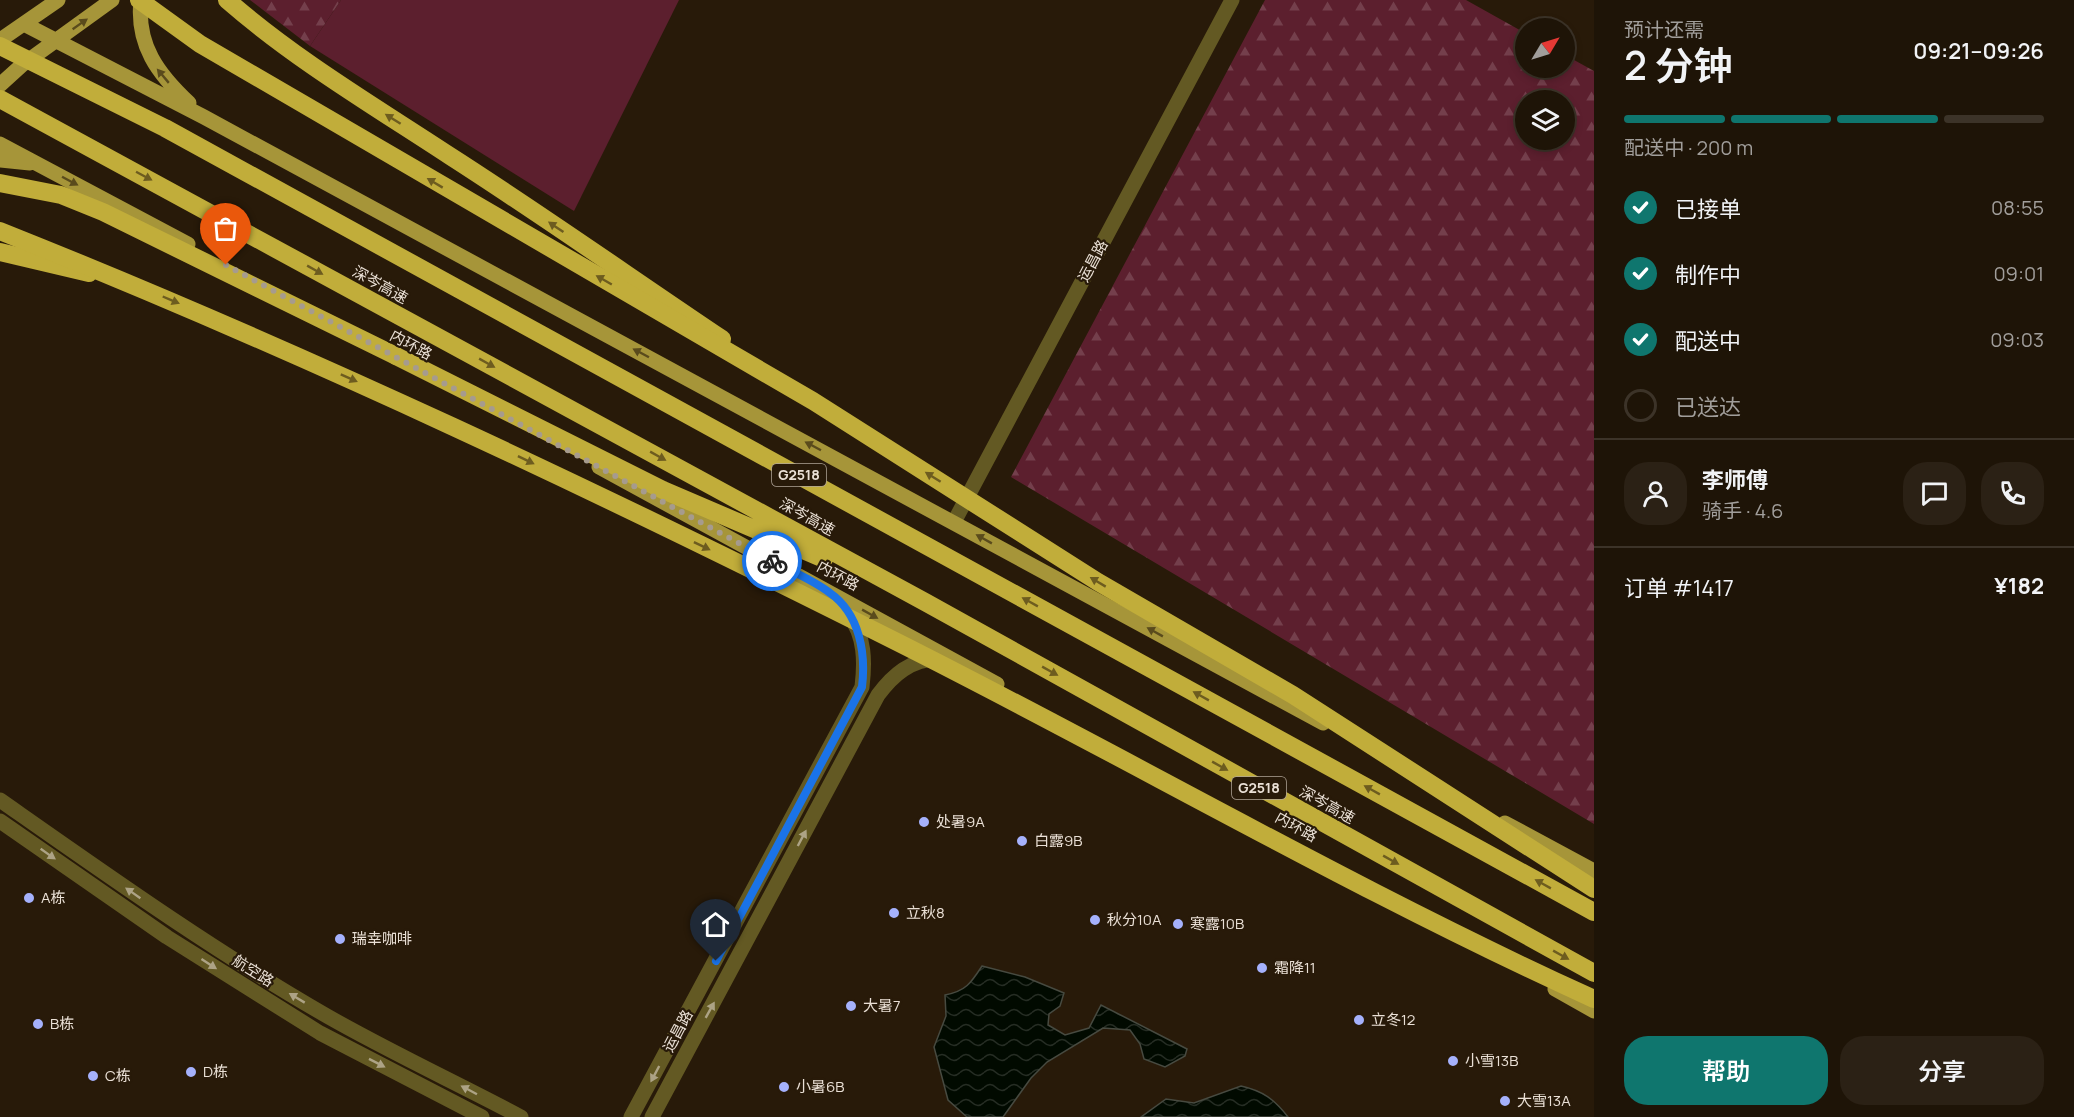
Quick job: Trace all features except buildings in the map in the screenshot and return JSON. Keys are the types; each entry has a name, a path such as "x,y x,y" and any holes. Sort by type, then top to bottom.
{"highway":[{"path":"140,0 200,44 813,401"},
{"path":"226,0 281,45 345,89 451,156 813,401 1098,582 1293,695 1594,889"},
{"name":"G2518","path":"0,46 186,139 1594,912"},
{"name":"深岑高速","path":"0,99 925,602 1594,973"},
{"path":"0,183 61,195 103,212 663,490 925,602"},
{"path":"0,231 132,283 417,409 856,621 1367,888 1594,999"},
{"path":"0,252 132,283"}],"main road":[{"path":"0,40 58,0"},
{"path":"0,85 112,0"},
{"path":"140,0 143,44 154,65 204,117"},
{"path":"24,24 204,117 1594,871"},
{"name":"内环路","path":"0,144 832,593 1594,1011"},
{"path":"0,160 40,165"}],"street":[{"name":"运昌路","path":"954,522 1232,0"},
{"name":"运昌路","path":"631,1117 862,687 864,665 861,641 852,619 832,593"},
{"name":"运昌路","path":"652,1117 878,695 890,680 908,666 928,659 953,659"},
{"name":"航空路","path":"0,801 176,922 328,1017 521,1117"},
{"name":"航空路","path":"0,821 166,937 310,1027 482,1117"}],"green space":[{"path":"250,0 341,0 310,46"},
{"path":"341,0 679,0 574,211 310,46"},
{"path":"1265,0 1466,0 1515,27 1515,78 1575,78 1575,61 1594,71 1594,824 1011,477"}],"water":[{"path":"982,966 1025,977 1064,993 1060,1006 1049,1014 1048,1025 1065,1035 1089,1028 1101,1005 1187,1049 1185,1056 1165,1067 1144,1059 1140,1044 1130,1030 1103,1028 1047,1062 1031,1078 1003,1117 967,1117 948,1100 934,1047 946,1016 945,995 967,985"},
{"path":"1241,1086 1256,1090 1268,1097 1288,1117 1141,1117 1166,1099 1194,1103"}],"way so far":[{"path":"226,265 772,561"}],"place":[{"name":"处暑9A","path":"924,822"},
{"name":"白露9B","path":"1022,841"},
{"name":"A栋","path":"29,898"},
{"name":"立秋8","path":"894,913"},
{"name":"秋分10A","path":"1095,920"},
{"name":"寒露10B","path":"1178,924"},
{"name":"瑞幸咖啡","path":"340,939"},
{"name":"霜降11","path":"1262,968"},
{"name":"大暑7","path":"851,1006"},
{"name":"立冬12","path":"1359,1020"},
{"name":"B栋","path":"38,1024"},
{"name":"小雪13B","path":"1453,1061"},
{"name":"D栋","path":"191,1072"},
{"name":"C栋","path":"93,1076"},
{"name":"小暑6B","path":"784,1087"},
{"name":"大雪13A","path":"1505,1101"}],"route":[{"path":"716,961 862,687 864,665 861,641 852,619 832,593 772,561"}]}
